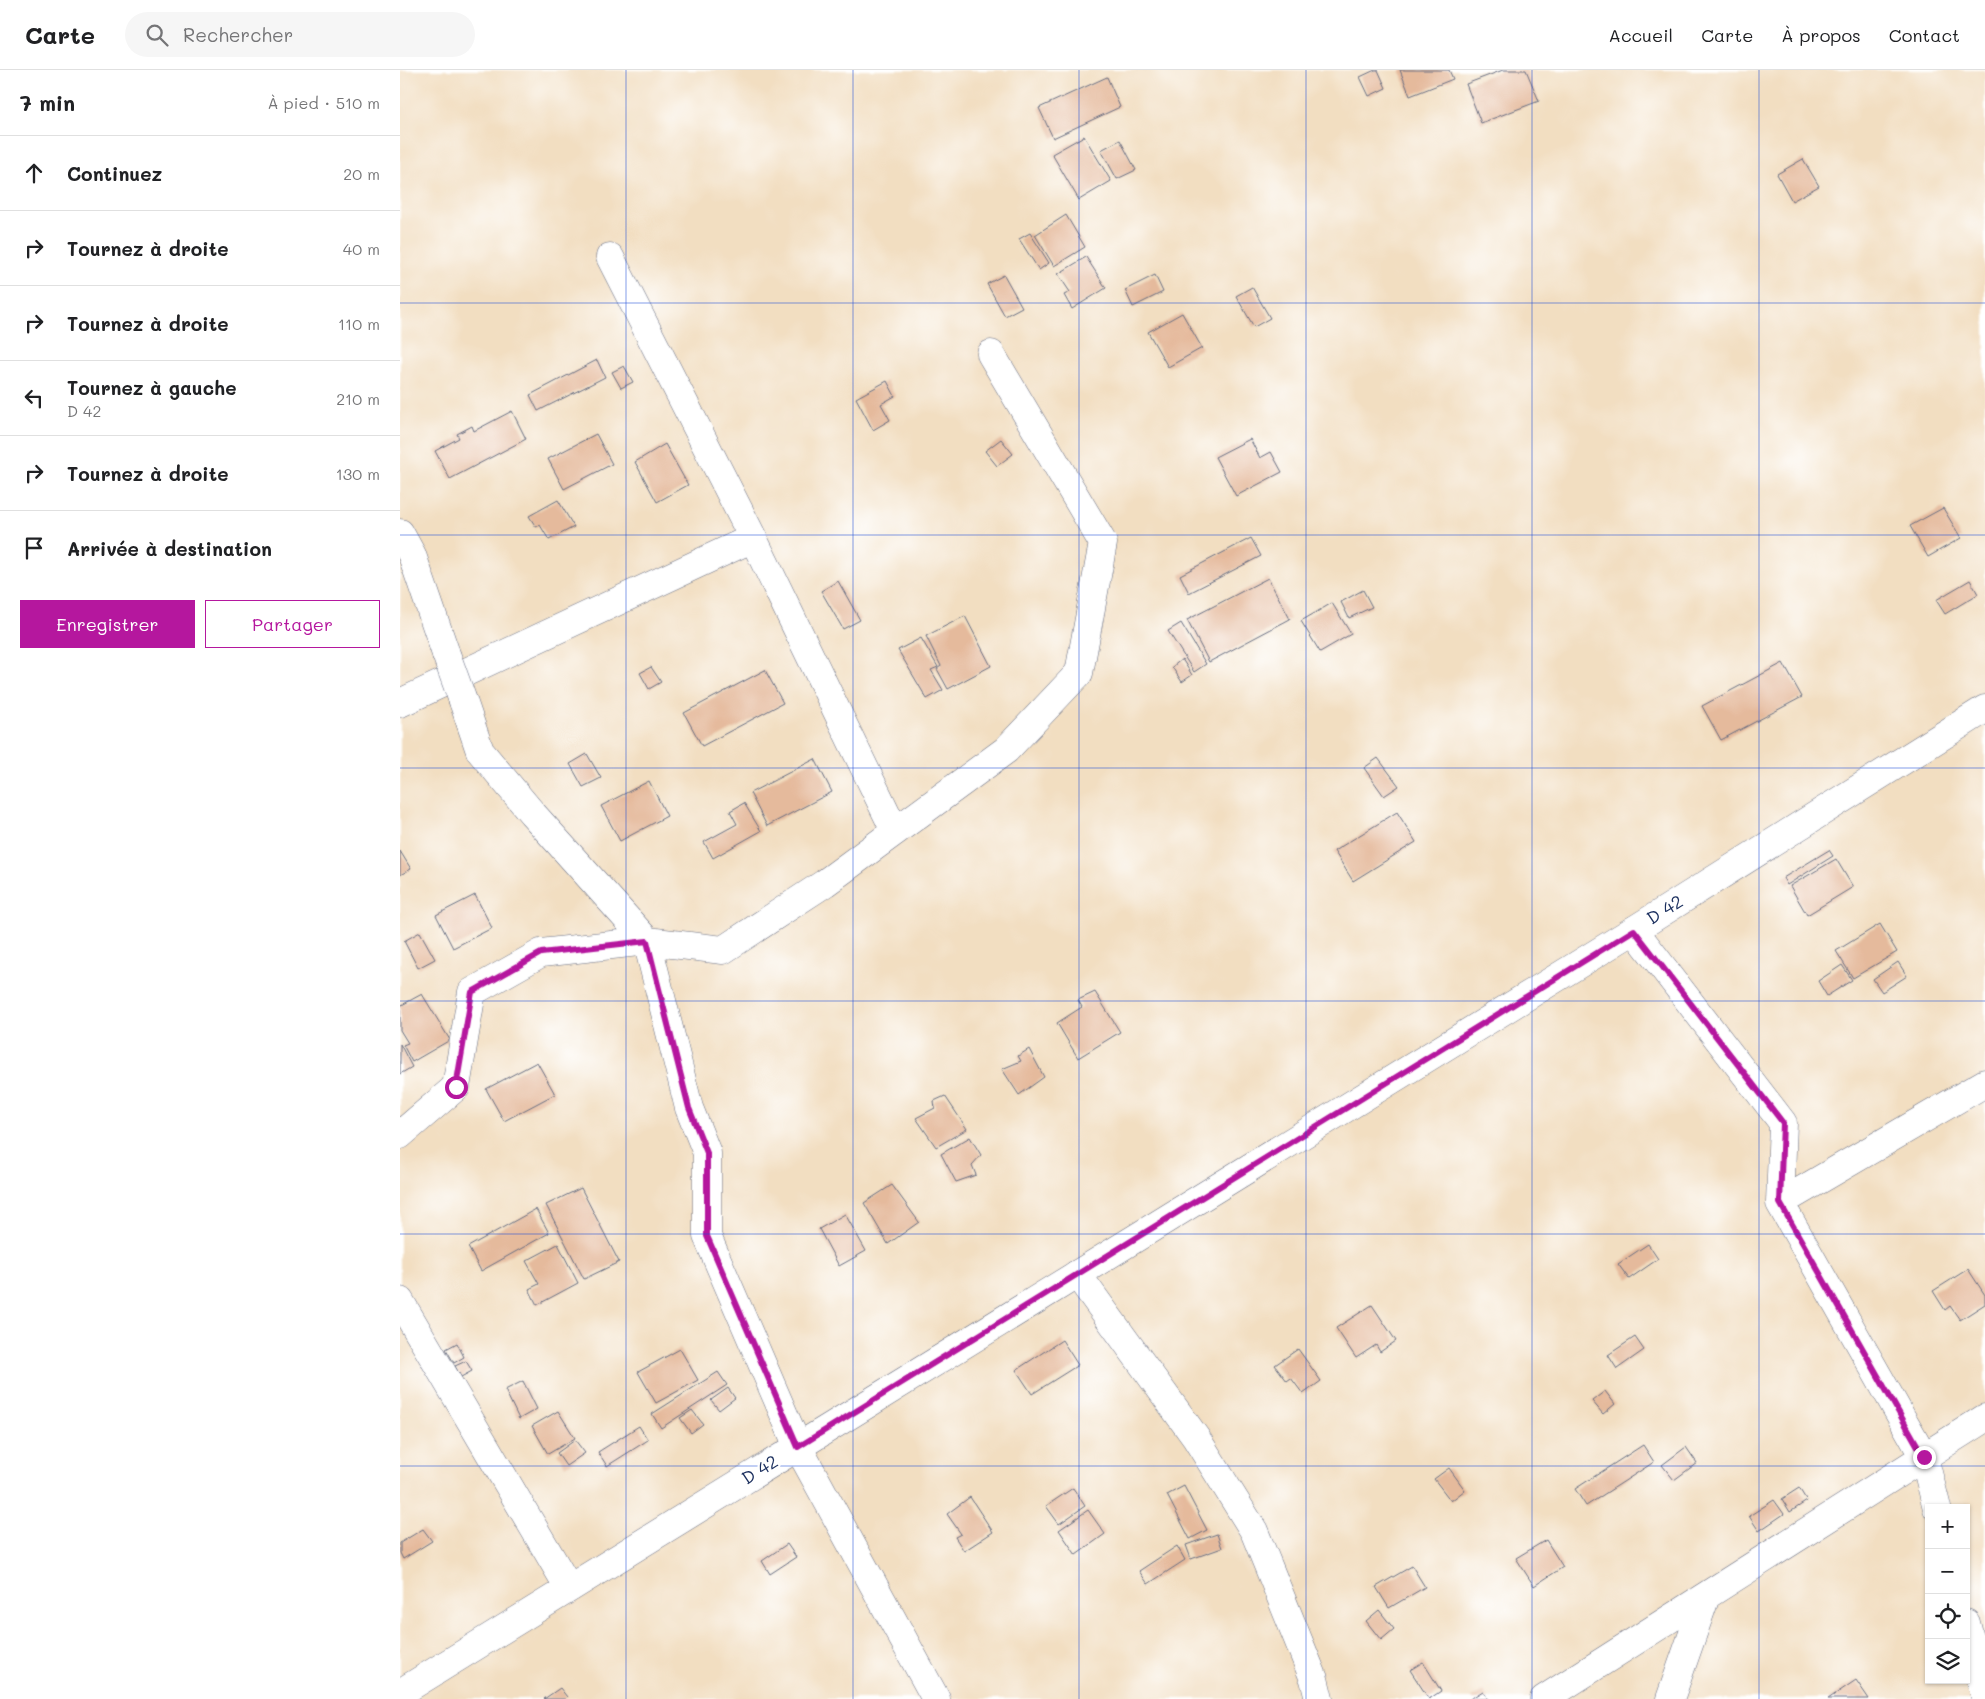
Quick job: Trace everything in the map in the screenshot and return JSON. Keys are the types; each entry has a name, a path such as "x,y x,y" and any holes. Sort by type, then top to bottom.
{"street":[{"path":"610,257 753,538 895,831"},
{"path":"400,1135 456,1087 472,992 541,953 647,941 723,950 825,883 1006,750 1080,672 1103,543 991,354"},
{"path":"400,533 412,555 480,751 532,813 647,941 689,1108 707,1153 707,1236 798,1447 936,1699"},
{"path":"400,703 753,538"},
{"name":"D 42","path":"400,1693 1634,930 1985,709"},
{"path":"1634,930 1783,1123 1780,1203 1924,1457 1936,1504"},
{"path":"1780,1203 1985,1083"},
{"path":"1077,1274 1196,1438 1254,1532 1314,1679 1319,1699"},
{"path":"400,1301 569,1588"},
{"path":"1544,1699 1985,1418"},
{"path":"1670,1699 1706,1596"},
{"path":"1970,1638 1985,1696"}],"building":[{"path":"1378,70 1386,88 1369,96 1360,77"},
{"path":"1400,70 1449,70 1453,79 1410,96"},
{"path":"1503,70 1526,70 1539,101 1481,123 1466,84"},
{"path":"1107,77 1120,107 1053,138 1039,108"},
{"path":"1084,136 1111,181 1079,200 1052,154"},
{"path":"1120,140 1136,170 1117,179 1101,150"},
{"path":"1803,159 1819,186 1792,201 1777,174"},
{"path":"1066,215 1085,247 1054,266 1035,235"},
{"path":"1030,233 1049,263 1039,270 1019,239"},
{"path":"1086,257 1106,288 1072,309 1064,295 1070,292 1058,274"},
{"path":"1004,275 1022,307 1005,316 987,284"},
{"path":"1155,275 1163,292 1133,307 1125,290"},
{"path":"1252,287 1270,318 1254,327 1236,296"},
{"path":"1182,313 1202,348 1168,367 1148,332"},
{"path":"597,360 605,377 538,411 530,395"},
{"path":"624,366 633,382 621,388 612,372"},
{"path":"887,381 895,396 881,404 890,420 873,430 856,398"},
{"path":"512,411 526,439 450,479 435,451 459,438 457,434 472,426 474,431"},
{"path":"596,434 612,464 564,489 548,459"},
{"path":"1001,439 1013,454 997,466 985,451"},
{"path":"1250,439 1260,458 1271,452 1282,472 1236,496 1215,457"},
{"path":"665,444 688,485 657,502 635,462"},
{"path":"558,500 574,527 549,540 540,525 536,527 529,516"},
{"path":"1943,508 1961,538 1928,557 1910,526"},
{"path":"1251,538 1261,556 1189,593 1180,575"},
{"path":"1268,578 1290,619 1209,662 1187,620"},
{"path":"1970,580 1978,594 1945,614 1936,600"},
{"path":"838,581 860,620 843,629 821,591"},
{"path":"1363,590 1372,607 1349,618 1341,602"},
{"path":"1332,603 1351,634 1320,652 1301,621"},
{"path":"965,616 991,666 948,689 937,669 941,666 926,636"},
{"path":"1181,623 1206,664 1194,672 1168,631"},
{"path":"921,638 938,667 931,670 943,690 927,699 898,650"},
{"path":"1182,659 1192,675 1182,682 1172,667"},
{"path":"1783,663 1802,697 1721,740 1702,706"},
{"path":"651,667 661,682 649,689 640,673"},
{"path":"765,670 783,703 702,746 684,713"},
{"path":"587,754 601,778 583,787 570,764"},
{"path":"1378,758 1399,786 1384,796 1364,768"},
{"path":"815,759 832,792 767,826 750,793"},
{"path":"649,781 667,816 620,841 601,806"},
{"path":"744,803 761,831 713,858 704,842 737,824 730,811"},
{"path":"1397,812 1416,842 1353,881 1334,851"},
{"path":"1829,850 1833,856 1787,885 1783,878"},
{"path":"400,851 411,869 400,875"},
{"path":"1836,859 1853,887 1807,915 1790,886"},
{"path":"475,895 492,928 453,948 436,915"},
{"path":"1880,924 1897,952 1853,978 1836,951"},
{"path":"420,932 435,959 418,968 404,941"},
{"path":"1898,962 1907,976 1882,992 1873,979"},
{"path":"1842,965 1852,980 1827,996 1818,981"},
{"path":"1095,992 1120,1032 1078,1058 1057,1023 1082,1007 1078,1000"},
{"path":"422,994 450,1040 412,1062 403,1045 408,1043 400,1030 400,1006"},
{"path":"400,1044 412,1067 400,1074"},
{"path":"1029,1049 1044,1077 1019,1095 1002,1069 1021,1061 1018,1056"},
{"path":"537,1062 555,1094 504,1121 486,1089"},
{"path":"945,1096 967,1129 936,1147 916,1118 935,1108 934,1101"},
{"path":"970,1137 981,1155 972,1165 976,1175 956,1182 941,1154"},
{"path":"892,1185 919,1222 888,1244 864,1203"},
{"path":"581,1188 619,1262 584,1279 546,1205"},
{"path":"536,1209 549,1233 481,1271 468,1247"},
{"path":"845,1214 866,1251 839,1266 819,1229"},
{"path":"558,1244 578,1283 537,1305 529,1289 539,1284 526,1261"},
{"path":"1648,1244 1658,1259 1629,1279 1618,1264"},
{"path":"1968,1269 1985,1295 1985,1304 1960,1320 1950,1306 1945,1310 1933,1291"},
{"path":"1372,1305 1396,1341 1380,1352 1376,1345 1356,1358 1336,1328"},
{"path":"1635,1337 1644,1350 1617,1369 1608,1355"},
{"path":"1062,1340 1078,1365 1032,1394 1016,1370"},
{"path":"457,1343 464,1357 454,1363 446,1349"},
{"path":"680,1349 698,1380 656,1403 638,1372"},
{"path":"1298,1349 1321,1381 1303,1394 1291,1378 1287,1381 1275,1365"},
{"path":"466,1361 472,1371 461,1377 455,1366"},
{"path":"718,1372 727,1385 661,1428 652,1414"},
{"path":"523,1381 537,1409 519,1419 505,1390"},
{"path":"728,1388 735,1398 719,1410 711,1400"},
{"path":"1605,1391 1615,1404 1603,1414 1592,1401"},
{"path":"692,1410 703,1424 691,1433 680,1418"},
{"path":"558,1411 575,1438 548,1454 532,1426"},
{"path":"639,1426 648,1440 607,1466 598,1452"},
{"path":"575,1440 585,1453 566,1466 557,1453"},
{"path":"1643,1445 1654,1462 1586,1506 1575,1489"},
{"path":"1686,1447 1697,1463 1674,1480 1662,1465"},
{"path":"1449,1468 1465,1490 1451,1501 1434,1479"},
{"path":"1184,1486 1207,1530 1190,1539 1167,1495"},
{"path":"1073,1488 1085,1506 1059,1524 1046,1506"},
{"path":"1799,1488 1807,1501 1790,1512 1782,1499"},
{"path":"970,1497 993,1532 964,1551 955,1537 961,1534 947,1514"},
{"path":"1774,1500 1784,1514 1759,1531 1749,1516"},
{"path":"1088,1510 1105,1534 1076,1555 1059,1530"},
{"path":"423,1529 432,1541 403,1559 400,1553 400,1543"},
{"path":"1217,1534 1222,1548 1191,1559 1186,1545"},
{"path":"1546,1540 1563,1567 1534,1586 1516,1558"},
{"path":"787,1544 796,1557 770,1574 762,1561"},
{"path":"1177,1546 1185,1560 1148,1584 1139,1571"},
{"path":"1412,1566 1425,1587 1389,1608 1376,1587"},
{"path":"1379,1610 1394,1629 1381,1640 1366,1621"},
{"path":"1423,1662 1441,1691 1429,1699 1410,1670"},
{"path":"1856,1680 1869,1699 1828,1699"},
{"path":"560,1688 567,1697 565,1699 544,1699"},
{"path":"1483,1691 1488,1699 1470,1699"}],"route":[{"path":"456,1087 472,992 541,953 647,941 689,1108 707,1153 707,1236 798,1447 1634,930 1783,1123 1780,1203 1924,1457"}]}
